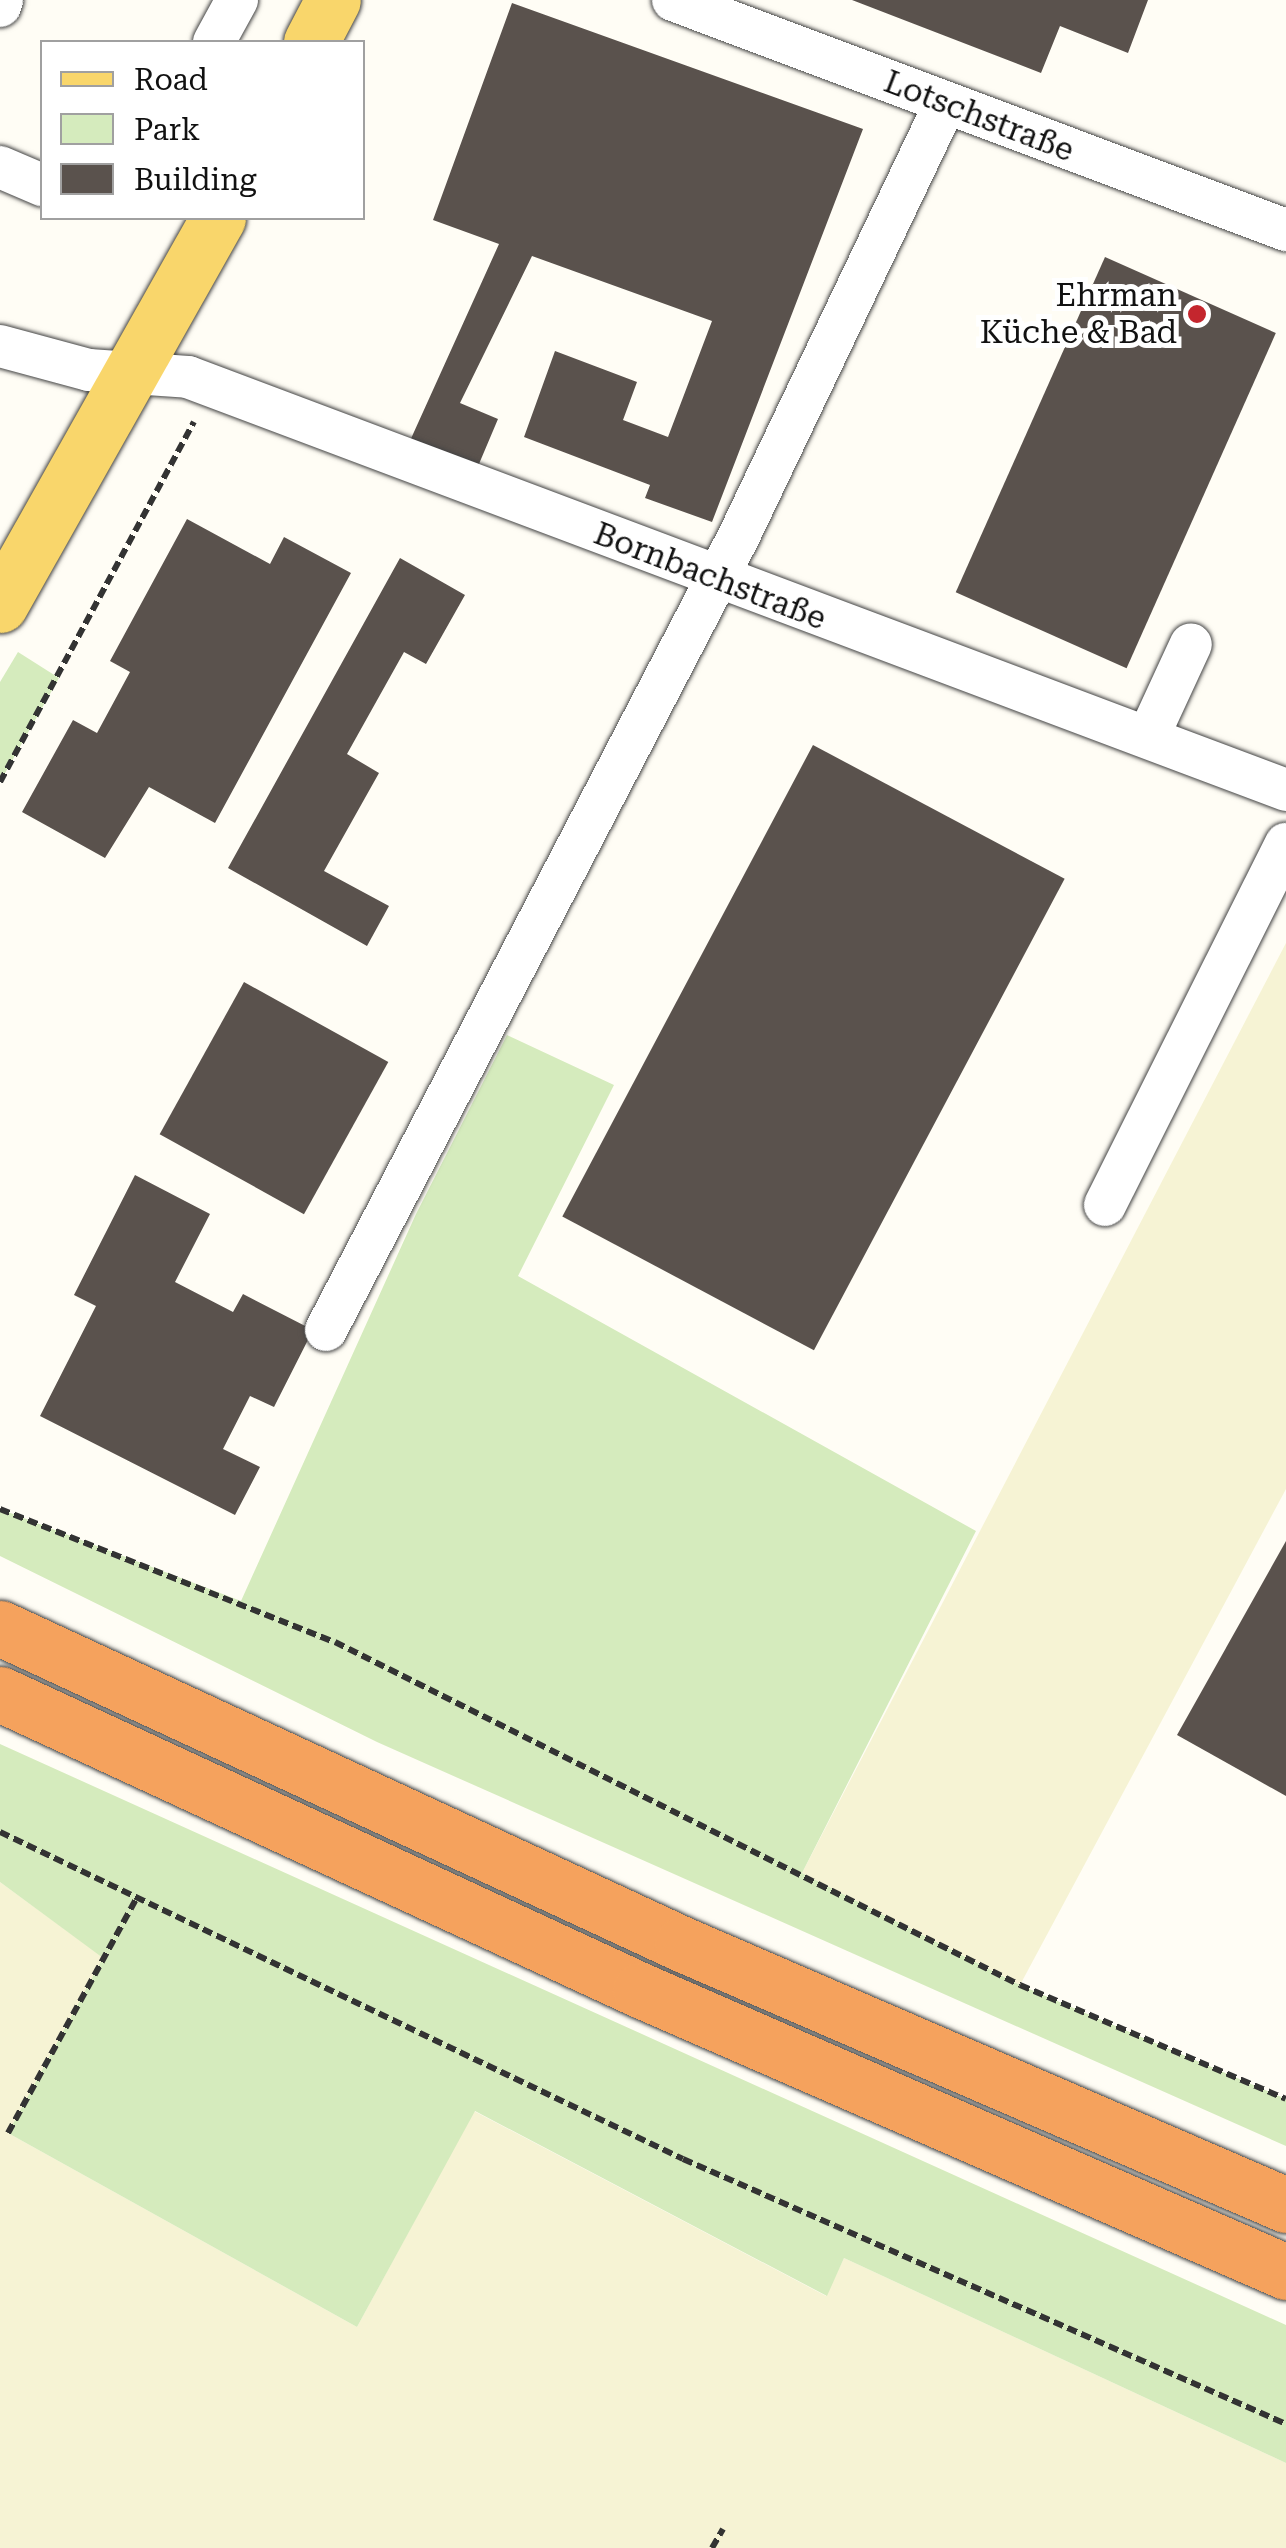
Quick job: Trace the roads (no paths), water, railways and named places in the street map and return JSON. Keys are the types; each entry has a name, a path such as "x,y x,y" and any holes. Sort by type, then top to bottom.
{"highway":[{"path":"0,1628 682,1944 1286,2205"},
{"path":"0,1694 640,1990 1286,2272"}],"main road":[{"path":"312,40 333,0"},
{"path":"0,605 217,220"}],"street":[{"path":"215,40 237,0"},
{"name":"Lotschstraße","path":"673,0 1286,230"},
{"path":"326,1330 716,576 945,104"},
{"path":"0,167 40,183"},
{"name":"Bornbachstraße","path":"0,346 89,370 188,377 1286,790"},
{"path":"1148,738 1190,644"},
{"path":"1106,1205 1286,844"}],"place":[{"name":"Ehrman Küche & Bad","path":"1197,314"}]}
